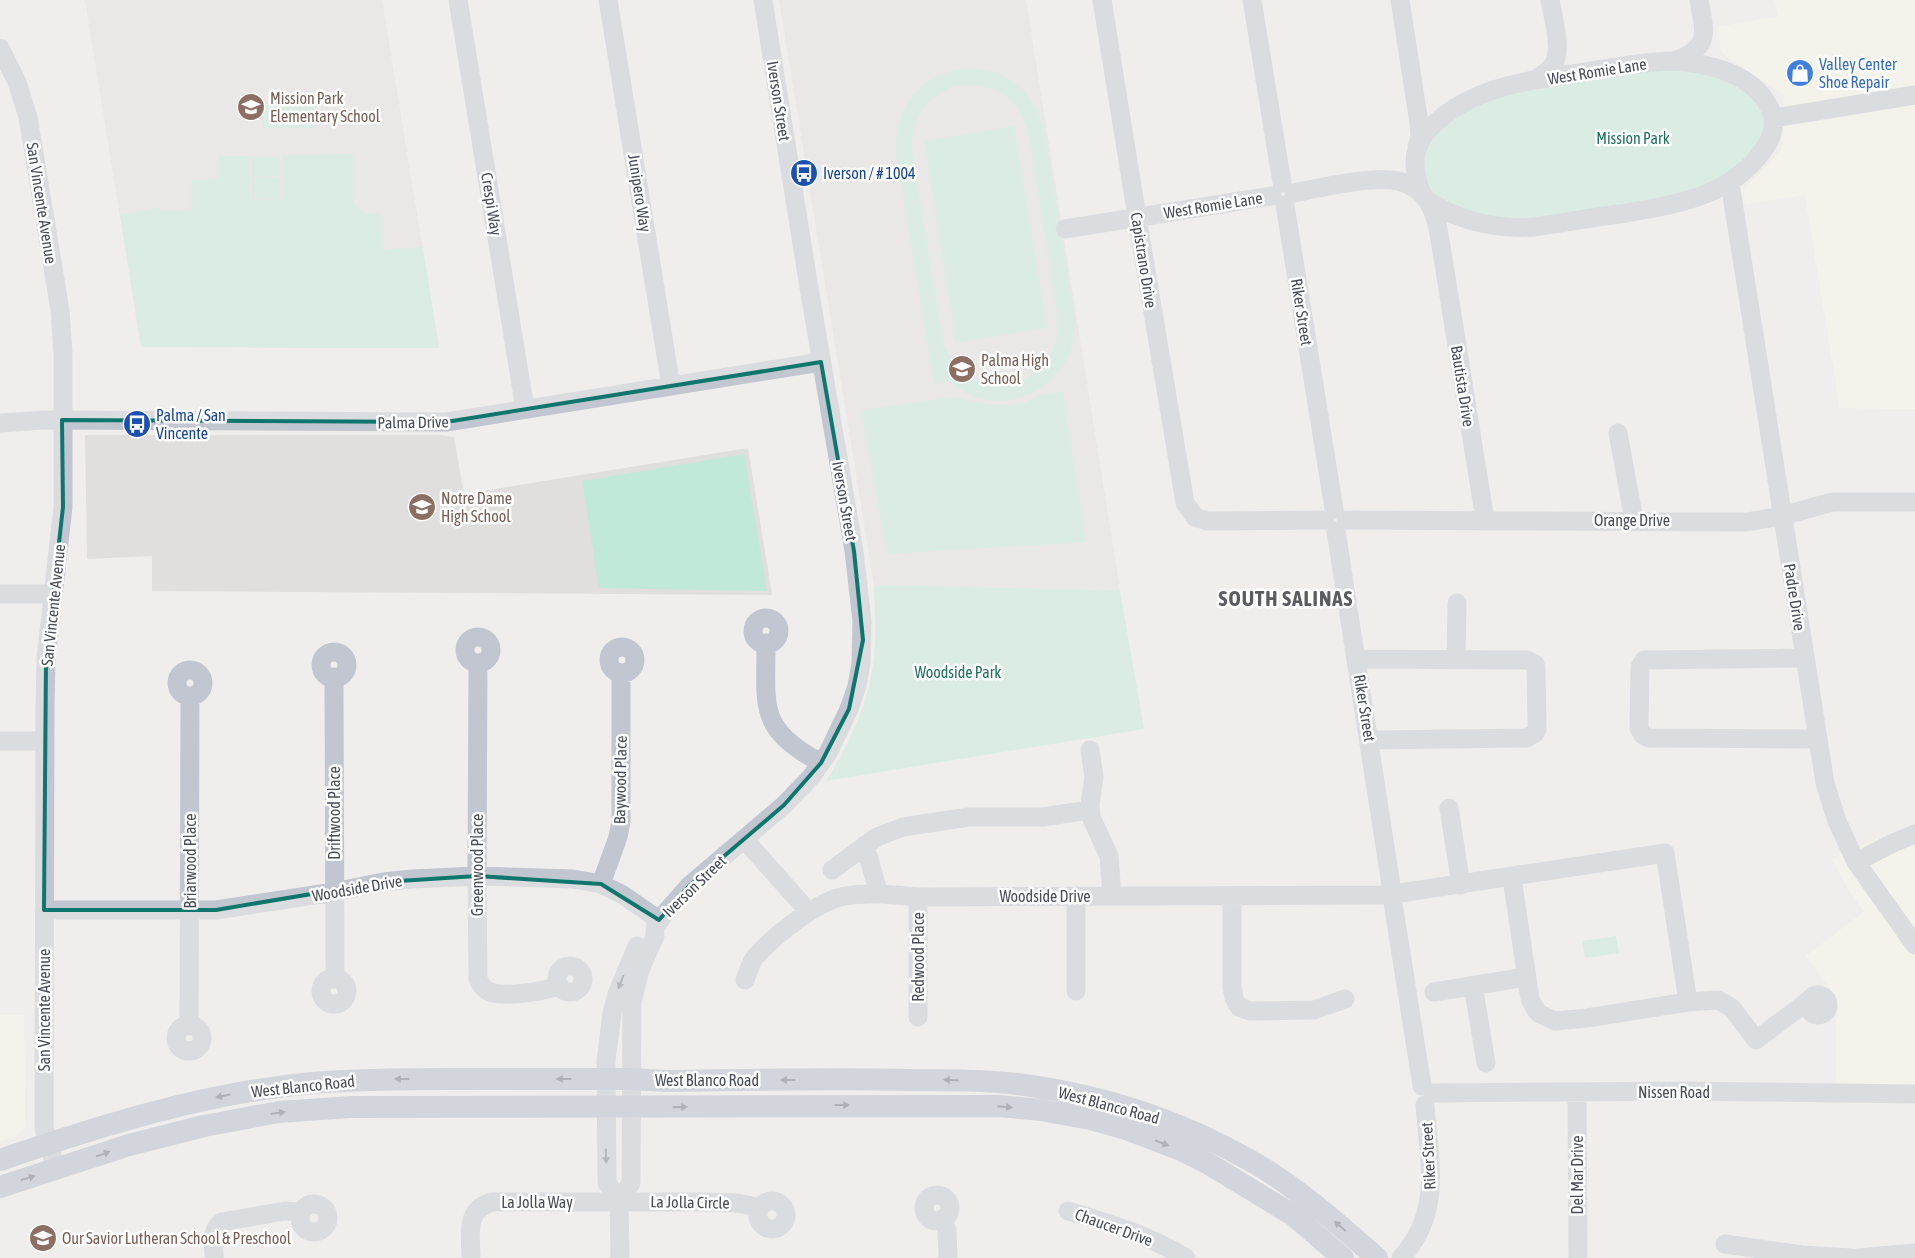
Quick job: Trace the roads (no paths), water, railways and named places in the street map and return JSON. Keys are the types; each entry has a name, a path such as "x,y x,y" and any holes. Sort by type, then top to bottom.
{"main road":[{"name":"West Blanco Road","path":"0,1160 137,1116 200,1100 236,1093 312,1083 383,1079 630,1079 667,1081 886,1079 980,1081 1023,1085 1084,1096 1170,1122 1252,1161 1312,1202 1377,1258"},
{"name":"West Blanco Road","path":"0,1187 129,1145 204,1126 279,1112 351,1107 999,1106 1041,1110 1090,1119 1140,1134 1180,1150 1209,1164 1293,1214 1343,1258"}],"street":[{"name":"Crespi Way","path":"458,0 525,409"},
{"name":"Junipero Way","path":"608,0 671,386"},
{"name":"Iverson Street","path":"657,924 655,936 640,970 633,996 630,1079 631,1183 619,1201 607,1183 606,1079 609,1033 617,994 639,942 646,931 657,924 689,886 791,798 821,763 850,709 857,686 863,640 862,614 854,551 821,362 763,0"},
{"name":"Capistrano Drive","path":"1102,0 1136,218 1183,496 1188,508 1196,517"},
{"name":"Riker Street","path":"1252,0 1370,740 1392,894 1426,1095 1432,1187 1422,1229 1401,1258"},
{"path":"1400,0 1420,123 1420,138 1414,161 1416,175 1426,198"},
{"path":"1534,80 1552,66 1557,54 1550,0"},
{"path":"1674,62 1691,55 1697,49 1703,37 1699,0"},
{"path":"1703,25 1715,57 1728,73"},
{"path":"1557,45 1563,57 1572,66 1588,72"},
{"name":"San Vincente Avenue","path":"1,52 23,98 28,116 62,332 63,507 46,659 44,741 44,1128 57,1169"},
{"name":"West Romie Lane","path":"1065,229 1283,194 1370,181 1390,180 1404,182 1454,215 1498,227 1533,227 1669,206 1702,197 1730,183 1743,173 1761,154 1774,130 1774,118 1758,91 1728,73 1710,66 1674,62 1651,62 1534,80 1500,87 1457,107 1434,125 1402,167 1390,174 1370,181"},
{"path":"1414,82 1430,104 1443,108 1457,107"},
{"path":"1774,118 1915,95"},
{"name":"Padre Drive","path":"1730,183 1825,783 1845,840 1856,862 1915,945"},
{"path":"1702,197 1713,198 1724,204 1731,212 1736,226"},
{"name":"Bautista Drive","path":"1426,198 1434,216 1442,252 1485,520"},
{"path":"1442,252 1443,240 1449,232 1459,227 1480,223"},
{"name":"Palma Drive","path":"0,423 62,420 446,422 821,362"},
{"path":"1618,433 1634,520"},
{"name":"Orange Drive","path":"1196,517 1207,521 1634,520 1746,522 1782,516 1832,502 1915,502"},
{"path":"0,594 52,594"},
{"path":"1456,659 1457,603"},
{"path":"766,643 766,696 771,718 776,729 792,745 821,763"},
{"path":"1804,658 1644,660 1640,666 1639,728 1643,735 1649,738 1817,739"},
{"path":"1357,659 1527,660 1535,664 1537,672 1537,725 1535,733 1527,738 1370,740"},
{"name":"Greenwood Place","path":"478,663 477,974 482,987 494,993 538,993 560,985"},
{"name":"Baywood Place","path":"600,884 618,837 621,821 621,672"},
{"name":"Driftwood Place","path":"334,678 335,979"},
{"name":"Briarwood Place","path":"189,1026 190,696"},
{"path":"0,741 44,741"},
{"path":"1090,750 1094,777 1090,810 1094,825 1109,856 1112,896"},
{"path":"1449,808 1461,885"},
{"path":"832,870 865,845 892,830 969,817 1042,817 1090,810"},
{"path":"1856,862 1915,834"},
{"path":"744,839 809,912"},
{"path":"865,845 879,894"},
{"name":"Woodside Drive","path":"745,980 755,957 809,912 826,902 844,896 879,894 918,896 1392,894 1512,878 1665,853 1688,1002"},
{"name":"Woodside Drive","path":"44,910 190,911 244,906 334,892 383,882 476,876 573,879 600,884 624,894 657,924"},
{"path":"1512,878 1530,999 1536,1010 1545,1017 1555,1020 1587,1018 1711,999 1722,1001 1732,1008 1756,1040 1812,998"},
{"name":"Redwood Place","path":"918,896 918,1017"},
{"path":"1076,896 1076,991"},
{"path":"1232,896 1232,987 1234,998 1239,1007 1250,1011 1314,1010 1345,999"},
{"path":"1434,992 1526,977"},
{"path":"1474,985 1486,1063"},
{"name":"Nissen Road","path":"1426,1095 1688,1091 1915,1094"},
{"name":"Del Mar Drive","path":"1577,1092 1578,1258"},
{"path":"619,1201 620,1258"},
{"name":"La Jolla Circle","path":"619,1201 726,1202 760,1208"},
{"name":"La Jolla Way","path":"471,1258 472,1220 476,1210 485,1204 492,1202 619,1201"},
{"path":"214,1258 214,1233 215,1229 222,1222 285,1211 301,1212"},
{"name":"Chaucer Drive","path":"1068,1211 1112,1224 1161,1244 1186,1258"},
{"path":"942,1219 947,1230 948,1258"},
{"path":"1725,1244 1802,1255 1851,1258"},
{"path":"1857,1258 1915,1253"}],"place":[{"name":"Valley Center Shoe Repair","path":"1800,73"},
{"name":"Mission Park Elementary School","path":"251,107"},
{"name":"Iverson / # 1004","path":"804,173"},
{"name":"Palma High School","path":"962,369"},
{"name":"Palma / San Vincente","path":"137,424"},
{"name":"Notre Dame High School","path":"422,507"},
{"name":"Our Savior Lutheran School & Preschool","path":"43,1238"}],"district":[{"name":"SOUTH SALINAS","path":"1286,598"}],"park label":[{"name":"Mission Park","path":"1633,138"},
{"name":"Woodside Park","path":"958,672"}]}
